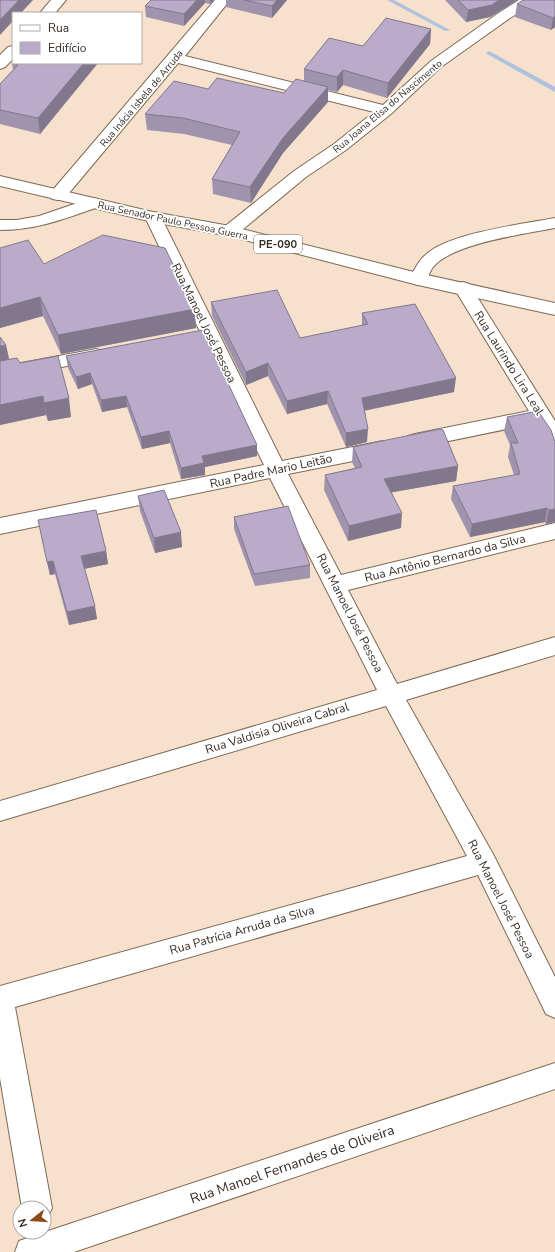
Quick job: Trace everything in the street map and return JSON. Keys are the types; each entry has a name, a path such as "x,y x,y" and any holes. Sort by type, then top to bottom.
{"street":[{"path":"48,12 59,0"},
{"name":"Rua Inácia Isbela de Arruda","path":"58,195 176,58 223,0"},
{"name":"Rua Joana Elisa do Nascimento","path":"230,232 300,174 340,147 386,110 436,64 499,19 529,0"},
{"path":"0,64 12,51"},
{"path":"176,58 386,110"},
{"name":"Rua Senador Paulo Pessoa Guerra","path":"0,181 153,217 230,232 418,279 555,309"},
{"path":"0,225 17,225 42,221 92,203"},
{"name":"Rua Manoel José Pessoa","path":"153,217 201,334 276,470 391,694 484,862 555,1005"},
{"path":"418,279 427,262 448,248 480,238 555,224"},
{"name":"Rua Laurindo Lira Leal","path":"463,288 555,437"},
{"path":"0,373 116,351"},
{"name":"Rua Padre Mario Leitão","path":"0,526 541,415"},
{"name":"Rua Antônio Bernardo da Silva","path":"335,585 555,531"},
{"name":"Rua Valdisia Oliveira Cabral","path":"0,811 555,646"},
{"name":"Rua Patrícia Arruda da Silva","path":"0,999 484,862"},
{"path":"0,999 36,1200"},
{"name":"Rua Manoel Fernandes de Oliveira","path":"40,1246 555,1076"}],"building":[{"path":"0,0 19,0 0,20"},
{"path":"151,0 197,0 184,14 145,6"},
{"path":"244,0 277,0 272,6"},
{"path":"458,0 499,0 492,5 468,10"},
{"path":"523,0 555,0 555,16 553,18 517,4"},
{"path":"386,18 431,29 388,83 343,70 337,77 304,69 329,38 363,46"},
{"path":"15,64 83,64 38,118 0,110 0,84 18,65"},
{"path":"217,78 284,93 296,79 328,87 283,138 250,187 212,179 240,132 183,118 145,114 174,81 208,89"},
{"path":"103,235 165,248 195,309 58,335 40,297 0,308 0,248 28,240 44,264"},
{"path":"277,290 300,338 368,324 362,313 415,304 456,378 362,398 368,429 346,433 328,391 287,401 268,363 246,372 211,302"},
{"path":"203,330 257,445 202,456 204,463 181,468 169,431 141,437 126,396 101,400 90,373 76,377 66,356"},
{"path":"0,337 6,345 0,346"},
{"path":"58,356 69,398 44,403 43,396 0,405 0,361 17,358 20,363"},
{"path":"538,411 551,430 555,442 555,509 549,510 547,508 472,524 453,486 520,474 511,443 518,443 507,417"},
{"path":"440,429 443,430 458,466 384,479 402,513 349,526 325,475 362,467 353,447"},
{"path":"164,490 181,532 154,538 138,496"},
{"path":"288,506 310,565 254,574 234,517"},
{"path":"96,510 106,551 81,556 95,606 67,612 53,561 47,562 38,520"}],"waterway":[{"path":"390,0 447,30"},
{"path":"489,53 555,90"}]}
